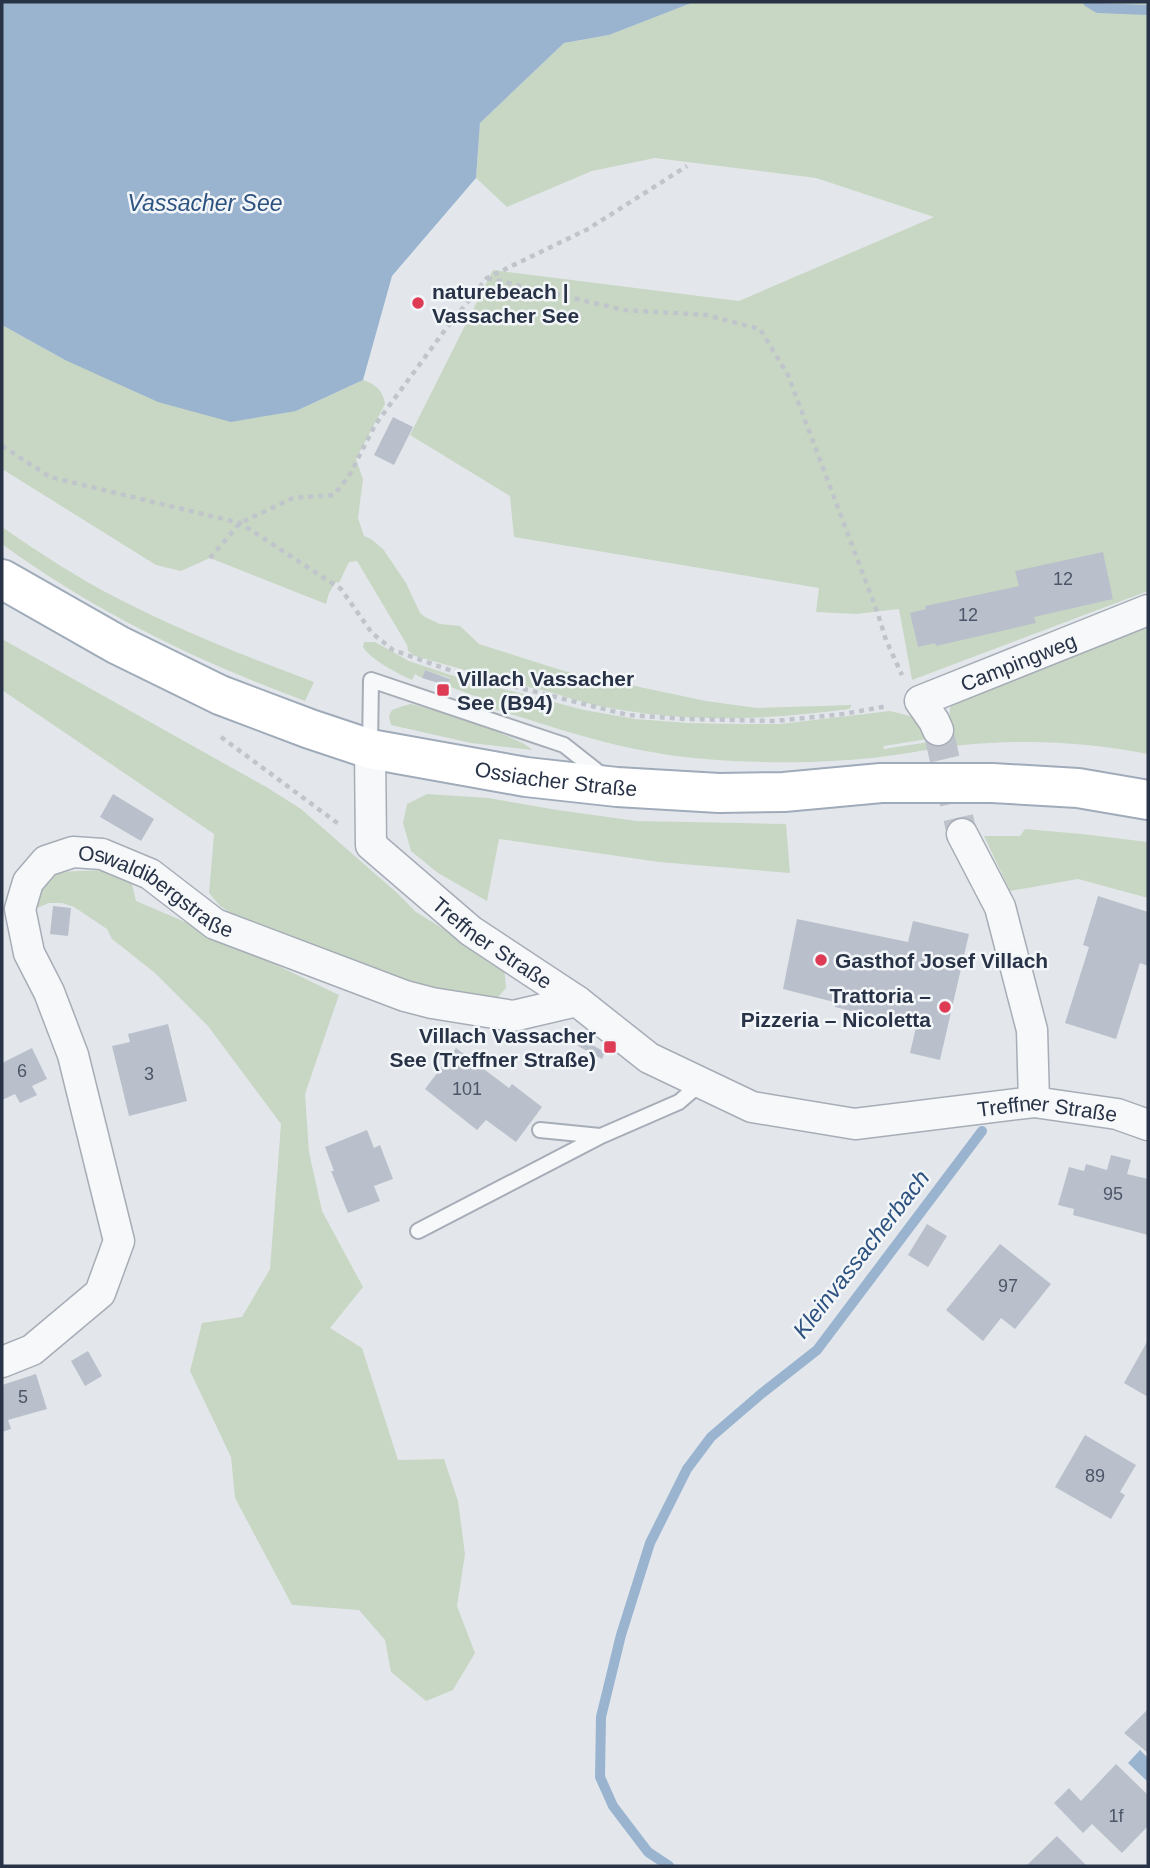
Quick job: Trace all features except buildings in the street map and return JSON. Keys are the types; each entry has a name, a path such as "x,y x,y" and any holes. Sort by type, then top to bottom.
{"main road":[{"name":"Ossiacher Straße","path":"2,579 118,645 220,695 370,749 526,777 617,787 719,793 784,792 881,783 992,783 1078,788 1148,800"}],"street":[{"name":"Campingweg","path":"920,701 1148,610"},
{"path":"920,701 938,730"},
{"path":"370,749 371,845"},
{"path":"962,834 1000,907 1031,1030 1034,1102"},
{"name":"Treffner Straße","path":"371,845 471,931 577,1001 649,1058 752,1107 855,1124 1034,1102 1116,1114 1148,1125"},
{"name":"Oswaldibergstraße","path":"2,1362 32,1350 100,1293 119,1241 73,1055 49,992 29,953 20,909 28,882 46,861 73,852 102,854 150,874 215,924 405,996 513,1016 577,1001"}],"lane":[{"path":"370,749 371,680 564,745 617,787"},
{"path":"418,1231 601,1136 679,1102 701,1083"},
{"path":"540,1130 601,1136"}],"path":[{"path":"210,558 240,523 293,498 334,495 349,476 375,425 444,330 487,278 588,229 687,166"},
{"path":"487,278 624,310 706,315 760,329 789,375 886,640 906,684 920,701"},
{"path":"2,446 50,477 240,523 341,589 372,633 393,650 452,671 628,715 686,719 775,721 920,701"},
{"path":"211,732 222,737 371,845"}],"green space":[{"path":"694,2 1148,2 1148,591 912,680 899,609 856,614 816,612 819,588 514,537 510,496 410,435 493,270 739,301 934,217 816,178 655,158 592,171 507,207 476,178 480,123 564,43 609,35"},
{"path":"2,325 65,360 296,411 363,380 380,391 385,404 356,459 363,479 358,518 364,536 383,549 406,583 420,613 425,617 440,624 460,626 479,644 564,671 706,701 757,708 852,705 849,709 819,713 727,718 666,716 598,706 415,656 408,651 357,561 349,562 339,583 336,582 329,593 326,604 210,558 181,571 156,565 2,469"},
{"path":"2,527 75,575 144,612 216,644 314,682 305,701 186,652 73,592 2,544"},
{"path":"1148,626 1148,754 1079,744 1033,742 963,745 821,762 746,762 682,757 601,741 487,707 488,701 448,686 450,678 425,670 422,678 415,674 412,680 378,661 363,647 364,642 375,642 409,661 454,676 584,710 635,719 689,723 780,724 890,711 914,717 928,739 884,746 883,749 949,739 951,703 1073,649"},
{"path":"2,639 301,809 416,912 504,966 506,988 492,1004 291,951 220,906 209,893 214,834 2,690"},
{"path":"411,704 494,731 532,750 471,743 391,725 389,716 392,710"},
{"path":"427,794 488,798 637,821 786,824 790,873 659,862 499,839 487,901 438,873 411,851 403,823 407,804"},
{"path":"1025,829 1148,842 1148,898 1078,879 1010,891 984,836 1020,836"},
{"path":"107,870 131,880 136,901 339,995 305,1094 309,1152 322,1211 363,1287 330,1328 362,1348 398,1460 444,1459 458,1501 465,1554 457,1606 475,1653 453,1690 426,1701 391,1672 385,1640 359,1610 292,1605 235,1498 231,1457 190,1371 202,1323 242,1317 270,1269 281,1124 208,1026 155,973 112,939 107,929 74,907 62,903 49,903 30,911 37,884 54,872"}],"water":[{"name":"Vassacher See","path":"2,2 694,2 609,35 564,43 480,123 476,178 392,276 363,380 296,411 231,422 158,402 65,360 2,325"},
{"path":"1140,1750 1148,1758 1148,1782 1128,1763"}],"waterway":[{"path":"1088,2 1098,8 1148,10"},
{"name":"Kleinvassacherbach","path":"669,1866 648,1852 613,1806 600,1777 601,1717 621,1635 650,1543 687,1469 711,1437 817,1350 982,1131"}],"tunnel":[{"path":"938,730 962,834"}],"place":[{"name":"naturebeach | Vassacher See","path":"418,303"},
{"name":"Villach Vassacher See (B94)","path":"443,690"},
{"name":"Gasthof Josef Villach","path":"821,960"},
{"name":"Trattoria – Pizzeria – Nicoletta","path":"945,1007"},
{"name":"Villach Vassacher See (Treffner Straße)","path":"610,1047"}]}
